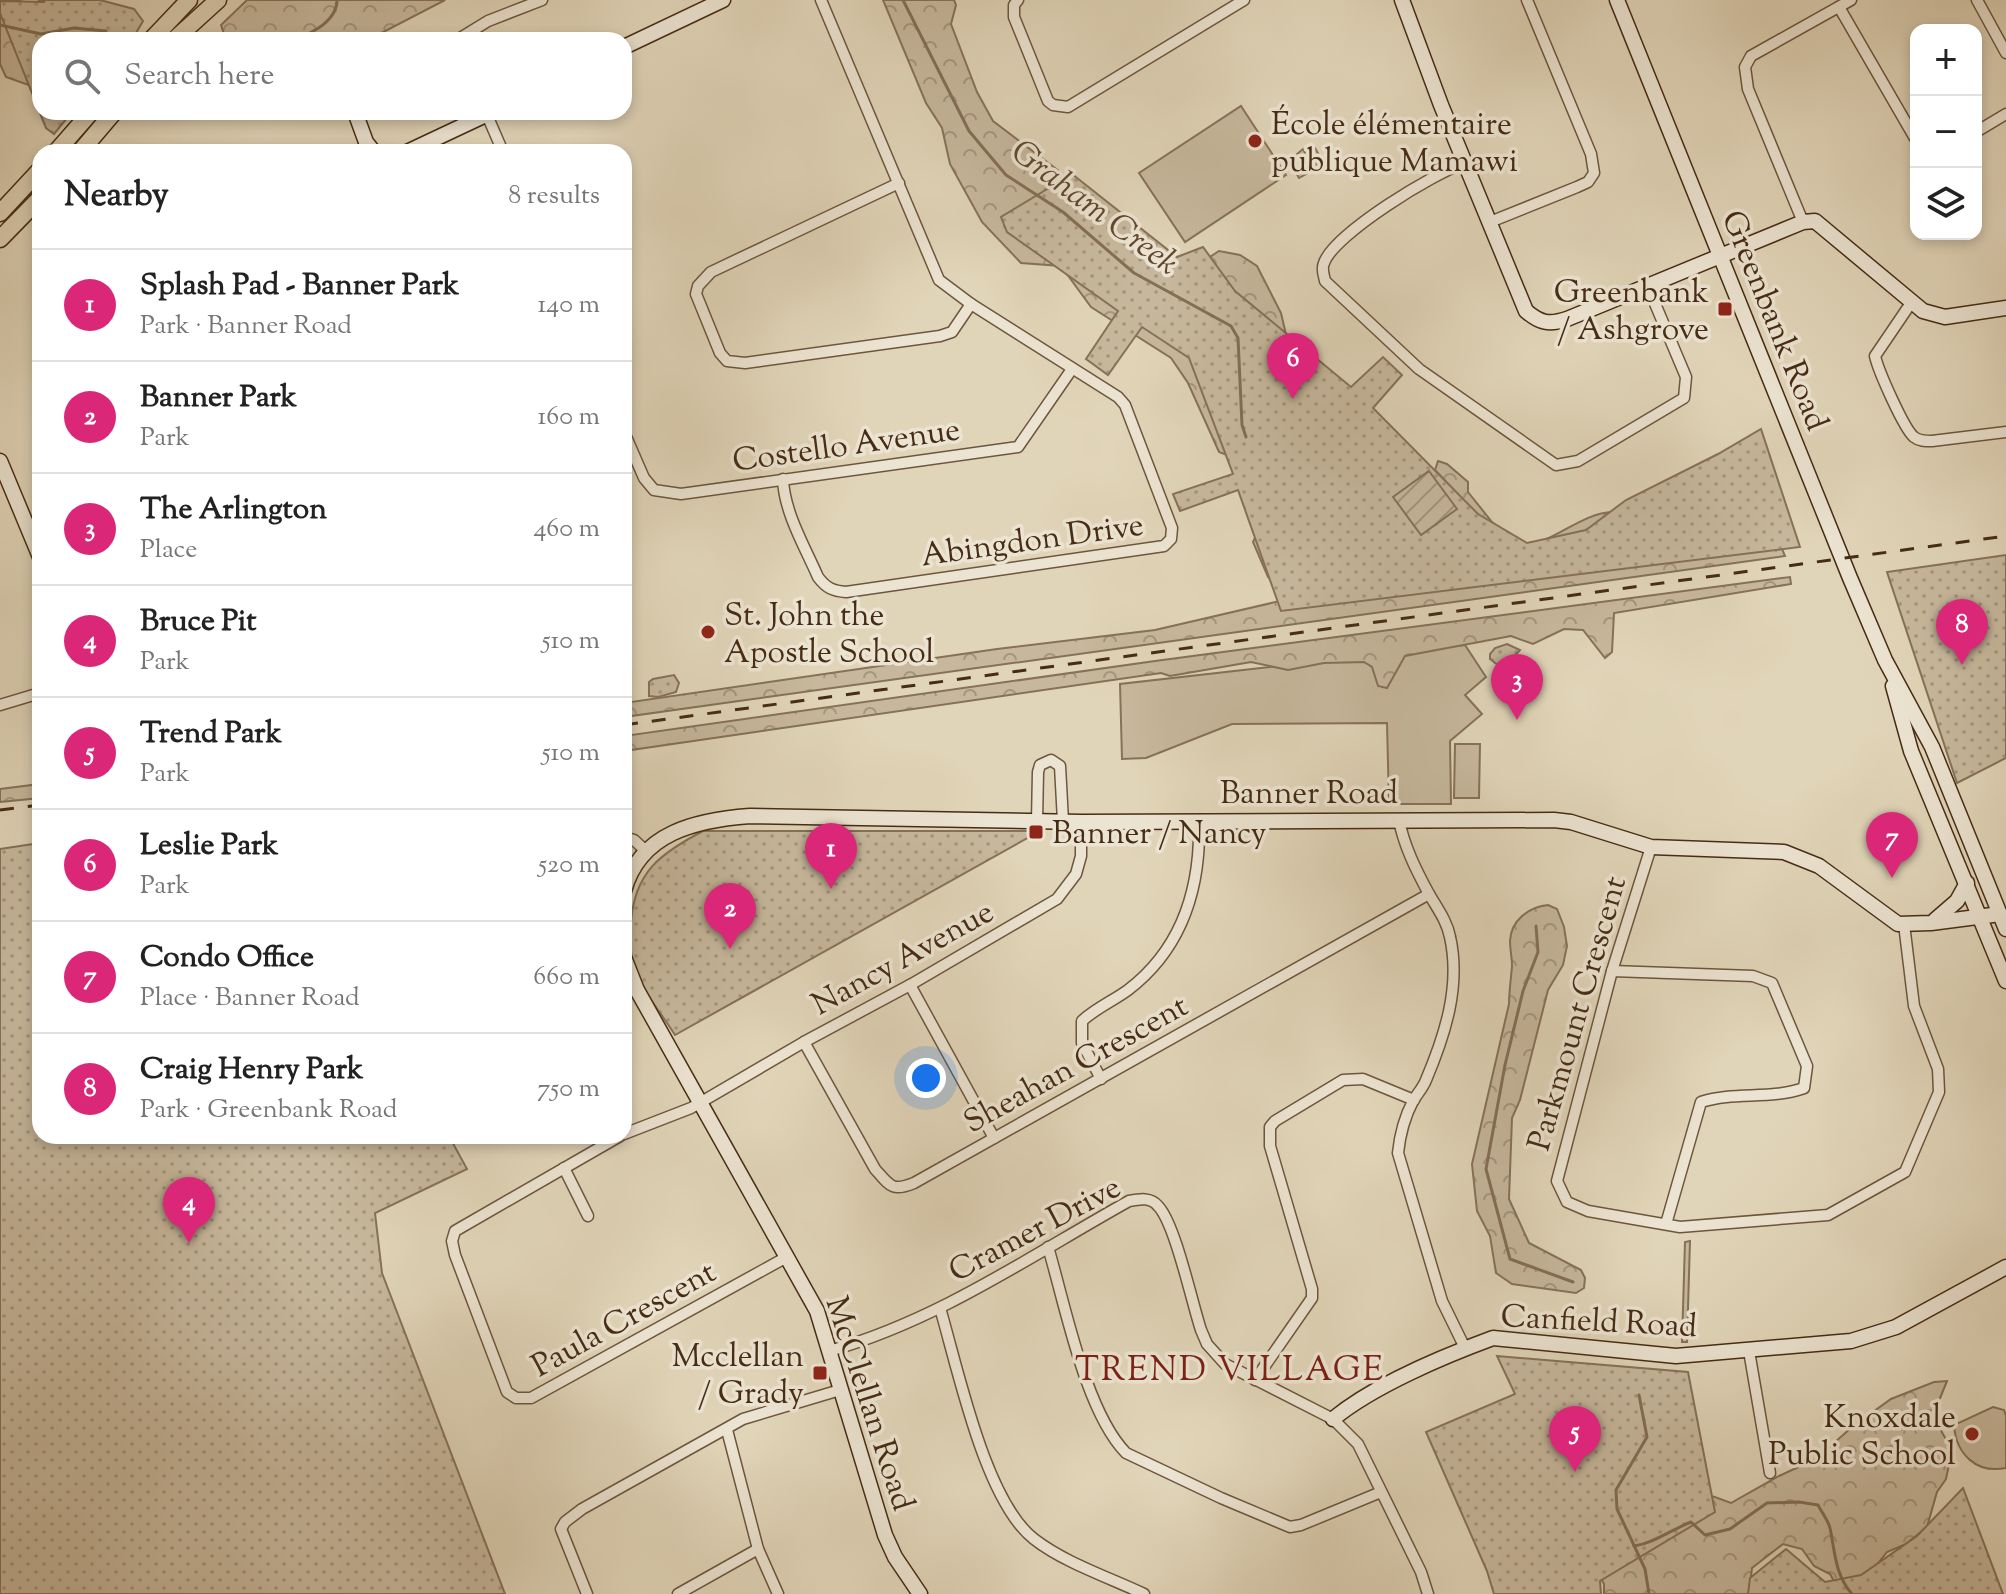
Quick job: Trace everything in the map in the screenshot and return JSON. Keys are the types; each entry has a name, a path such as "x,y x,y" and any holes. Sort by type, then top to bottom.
{"main road":[{"path":"177,32 189,0"},
{"path":"180,32 218,0"},
{"path":"63,144 84,120"},
{"path":"87,144 107,120"},
{"path":"0,213 32,179"},
{"path":"0,239 32,206"}],"street":[{"path":"470,32 488,21 542,0"},
{"path":"632,43 723,0"},
{"name":"Abingdon Drive","path":"783,479 788,506 818,577 824,586 835,591 846,592 1164,546 1171,539 1172,528 1125,405 1118,397 971,304 939,280 821,0"},
{"path":"1018,0 1014,5 1014,17 1048,101 1068,107 1244,0"},
{"path":"1402,0 1526,311 1545,324 1567,319 1648,287 1803,222 1815,221 1923,311 1945,317 2006,308"},
{"path":"1490,222 1588,182 1594,173 1591,154 1527,0"},
{"name":"Greenbank Road","path":"1617,0 1885,660 1911,751 2006,981"},
{"path":"1803,222 1748,89 1745,67 1751,56 1851,0"},
{"path":"1977,0 2006,53"},
{"path":"1839,7 1910,130"},
{"path":"1982,128 2006,114"},
{"path":"358,120 368,144"},
{"path":"424,144 477,120"},
{"path":"492,120 500,144"},
{"path":"1465,163 1439,174 1363,221 1324,261 1322,271 1325,281 1419,369 1556,465 1578,461 1684,398 1686,377 1648,287"},
{"path":"899,183 711,272 698,286 696,294 720,353 727,361 745,363 940,336 952,332 971,304"},
{"path":"1911,303 1875,356 1880,374 1911,435 1922,441 1932,441 2006,432"},
{"name":"Costello Avenue","path":"632,450 644,478 657,493 681,494 1018,447 1072,369"},
{"path":"0,461 32,538"},
{"name":"Greenbank Road","path":"1885,660 1932,747 2006,929"},
{"path":"0,705 32,695"},
{"path":"1037,821 1038,772 1040,765 1051,760 1060,766 1062,773 1063,821"},
{"name":"Banner Road","path":"632,874 639,860 659,840 686,826 728,818 1081,822 1554,820 1571,822 1651,847 1784,852 1803,858 1849,887 1893,923 1904,924"},
{"path":"1101,1079 1082,1043 1082,1021 1144,977 1174,942 1192,899 1200,853 1199,820"},
{"path":"1399,820 1403,840 1442,914 1450,937 1454,991 1425,1084 1401,1128 1398,1153 1442,1301 1465,1348"},
{"name":"Nancy Avenue","path":"700,1102 1057,899 1076,874 1081,856 1081,822"},
{"path":"632,839 647,852"},
{"name":"Parkmount Crescent","path":"1651,847 1612,971 1557,1181 1567,1202 1588,1211 1680,1227 1828,1215 1905,1172 1939,1092 1938,1069 1914,1006 1904,924"},
{"path":"1931,923 1957,901 1967,883"},
{"name":"Sheahan Crescent","path":"804,1042 875,1169 889,1186 900,1189 1429,894"},
{"path":"1904,924 2000,914"},
{"path":"1612,971 1753,976 1772,983 1807,1066 1804,1088 1783,1096 1722,1095 1701,1102 1666,1224"},
{"path":"910,985 994,1138"},
{"path":"632,996 700,1102"},
{"path":"1255,1380 1312,1298 1270,1146 1270,1127 1343,1080 1363,1079 1414,1100"},
{"name":"Paula Crescent","path":"632,1131 700,1102"},
{"name":"McClellan Road","path":"700,1102 817,1311 885,1535 895,1557 920,1594"},
{"name":"Paula Crescent","path":"606,1144 455,1231 452,1241 501,1380 507,1392 516,1398 531,1398 785,1258"},
{"path":"564,1168 588,1216"},
{"name":"Cramer Drive","path":"829,1351 878,1337 940,1308 1129,1201 1147,1199 1157,1203 1169,1224 1207,1344 1225,1364 1333,1419 1358,1444 1421,1572 1428,1594"},
{"path":"1048,1247 1091,1394 1114,1440 1126,1453 1290,1527 1381,1492"},
{"name":"Canfield Road","path":"1333,1419 1385,1386 1493,1338 1676,1356 1851,1341 1896,1327 2006,1267"},
{"path":"940,1308 989,1474 1010,1511 1030,1536 1047,1548 1144,1594"},
{"path":"1749,1351 1770,1473"},
{"path":"587,1594 561,1529 565,1522 582,1509 743,1419 840,1390"},
{"path":"727,1430 758,1549 778,1594"},
{"path":"678,1594 758,1549"}],"green space":[{"path":"0,0 18,0 31,5 41,0 92,0 50,32 32,32 32,86 6,77 0,64"},
{"path":"100,0 134,9 143,21 137,32 32,32 32,93 0,13 0,1"},
{"path":"247,0 445,0 383,32 223,32 221,25"},
{"path":"883,0 954,0 956,5 951,24 977,92 993,121 1183,265 1193,268 1219,251 1240,255 1257,266 1281,313 1288,343 1245,462 1219,452 1188,383 1171,358 1091,307 1061,266 1021,263 982,222 950,164 942,128 926,103"},
{"path":"1241,106 1286,175 1185,242 1139,173"},
{"path":"43,120 65,120 54,134 46,128"},
{"path":"1315,148 1324,164 1299,178 1289,161 1303,149 1305,153"},
{"path":"1072,174 1177,257 1203,247 1235,291 1351,387 1383,357 1402,375 1373,408 1478,514 1527,543 1586,530 1626,500 1761,429 1800,547 1281,611 1238,490 1180,511 1173,494 1233,474 1189,358 1142,327 1108,375 1086,359 1118,311 1007,232 1001,217"},
{"path":"1438,461 1447,464 1468,482 1468,492 1492,522 1522,546 1546,540 1578,522 1601,514 1613,512 1619,521 1517,557 1435,470"},
{"path":"1429,471 1457,509 1421,535 1393,497"},
{"path":"1261,525 1348,580 1780,544 1785,556 632,716 632,702 997,649 1155,630 1280,601 1282,591 1268,577 1253,542"},
{"path":"2006,555 2006,758 1957,783 1887,572"},
{"path":"1790,577 1791,584 1614,613 1612,652 1605,658 1583,630 1564,629 1533,644 1511,636 1405,656 1387,688 1378,686 1372,667 1364,662 1324,663 1288,670 1251,662 1170,676 1161,673 632,750 632,735 1155,661"},
{"path":"1507,644 1520,650 1503,669 1490,659 1490,654 1495,648"},
{"path":"1465,645 1486,677 1465,695 1482,714 1450,741 1451,804 1389,804 1387,723 1232,724 1146,758 1122,759 1120,684"},
{"path":"674,675 679,683 676,692 649,696 649,682"},
{"path":"1455,744 1480,744 1479,798 1454,798"},
{"path":"32,785 32,799 0,802 0,789"},
{"path":"703,831 1040,831 675,1035 637,975 632,956 632,914 638,890 652,866 674,847"},
{"path":"32,844 32,1144 453,1144 467,1169 375,1213 382,1273 505,1594 0,1594 0,849"},
{"path":"1548,905 1557,909 1567,946 1563,965 1548,990 1520,1100 1512,1118 1509,1199 1529,1243 1581,1270 1585,1278 1584,1288 1576,1293 1512,1284 1496,1273 1490,1236 1477,1211 1472,1164 1509,1004 1511,934 1522,916"},
{"path":"1690,1241 1687,1342 1682,1342 1685,1242"},
{"path":"1497,1356 1688,1372 1715,1512 1600,1581 1601,1594 1494,1594 1487,1571 1426,1432 1515,1394"},
{"path":"1947,1381 1934,1413 1952,1450 1946,1479 1937,1492 1927,1527 1906,1544 1887,1552 1875,1567 1841,1594 1830,1574 1814,1566 1802,1549 1783,1544 1752,1568 1749,1594 1604,1594 1604,1584 1596,1569 1704,1493 1731,1503 1816,1459 1852,1427 1891,1399 1934,1382"},
{"path":"1993,1407 2004,1410 2006,1416 2006,1468 1977,1465 1963,1453 1956,1435 1954,1425"},
{"path":"1963,1488 2003,1594 1748,1594 1750,1578 1786,1549 1825,1582 1861,1575 1917,1536"}],"waterway":[{"name":"Graham Creek","path":"311,32 329,20 337,0"},
{"name":"Graham Creek","path":"903,0 969,131 1006,175 1063,212 1134,273 1231,326 1238,338 1242,425 1246,437"},
{"name":"Graham Creek","path":"0,25 32,32"},
{"name":"Graham Creek","path":"52,32 74,28 106,31"},
{"path":"1536,926 1538,952 1523,991 1505,1065 1486,1169 1510,1259 1573,1282"},
{"path":"1639,1395 1647,1437 1616,1490 1617,1509 1645,1569 1649,1594"},
{"path":"1634,1546 1691,1522 1705,1535 1730,1529 1767,1503 1818,1505 1829,1525 1839,1571 1852,1594"}],"railway":[{"path":"632,724 2006,536"},
{"path":"0,810 32,806"}],"place":[{"name":"École élémentaire publique Mamawi","path":"1255,141"},
{"name":"Greenbank / Ashgrove","path":"1725,309"},
{"name":"Leslie Park","path":"1293,399"},
{"name":"St. John the Apostle School","path":"708,632"},
{"name":"Craig Henry Park","path":"1962,665"},
{"name":"The Arlington","path":"1517,720"},
{"name":"Banner / Nancy","path":"1036,832"},
{"name":"Condo Office","path":"1892,878"},
{"name":"Splash Pad - Banner Park","path":"831,889"},
{"name":"Banner Park","path":"730,949"},
{"name":"Bruce Pit","path":"189,1243"},
{"name":"Mcclellan / Grady","path":"820,1373"},
{"name":"Knoxdale Public School","path":"1972,1434"},
{"name":"Trend Park","path":"1575,1472"}],"district":[{"name":"TREND VILLAGE","path":"1230,1368"}]}
